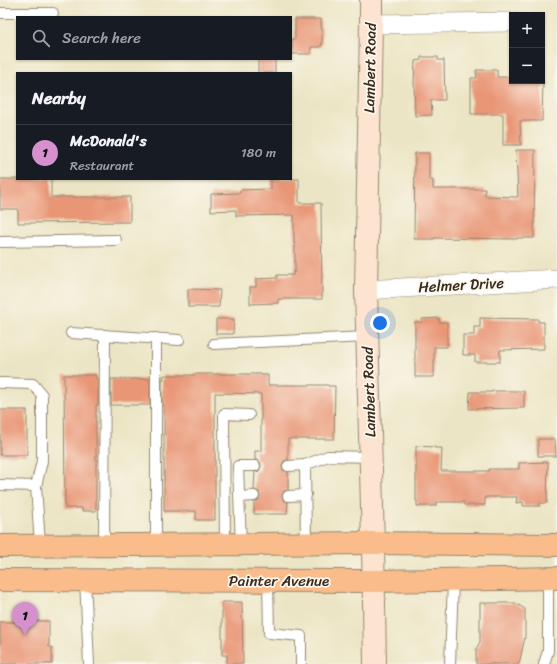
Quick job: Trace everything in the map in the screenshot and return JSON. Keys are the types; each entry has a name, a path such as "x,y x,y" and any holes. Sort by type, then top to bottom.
{"main road":[{"name":"Lambert Road","path":"371,0 372,24 366,290 375,664"},
{"path":"0,546 557,544"},
{"name":"Painter Avenue","path":"0,580 85,579 373,581 553,578"}],"street":[{"path":"372,24 509,22"},
{"name":"Helmer Drive","path":"366,290 557,279"}],"lane":[{"path":"0,13 53,13"},
{"path":"0,242 116,240"},
{"path":"71,333 179,340"},
{"path":"104,545 105,335"},
{"path":"214,344 367,337"},
{"path":"156,338 156,545"},
{"path":"0,383 33,384 42,395 42,461 36,486 40,545"},
{"path":"233,545 224,414 249,415"},
{"path":"288,466 305,465 328,456 371,457"},
{"path":"305,465 306,544"},
{"path":"233,545 240,496 238,466 255,466"},
{"path":"0,485 36,486"},
{"path":"288,496 306,495"},
{"path":"240,496 254,496"},
{"path":"544,664 548,651 553,578"},
{"path":"85,579 90,664"},
{"path":"268,580 269,633 301,636 301,664"},
{"path":"450,664 453,580"}],"building":[{"path":"295,19 321,19 322,45 321,47 311,47 311,54 292,54 292,39 295,39"},
{"path":"421,57 438,57 438,60 444,60 445,100 431,100 432,115 415,116 415,61 421,60"},
{"path":"258,60 275,60 275,72 258,72"},
{"path":"476,70 497,70 497,77 509,77 509,84 543,84 542,121 520,121 521,145 503,145 503,114 471,114 471,78 477,78"},
{"path":"516,150 535,150 534,238 414,239 415,153 429,153 429,180 433,180 433,189 485,189 485,196 518,197"},
{"path":"0,179 51,180 51,197 130,197 130,222 18,223 18,209 0,209"},
{"path":"299,179 299,203 321,203 322,299 278,299 278,303 250,304 250,287 256,287 256,279 277,278 277,275 293,275 293,272 295,272 294,215 236,216 236,210 211,211 211,194 240,193 240,190 271,189 271,180"},
{"path":"188,289 220,290 219,307 188,307"},
{"path":"439,318 439,322 447,322 447,347 434,347 434,377 415,377 415,322 422,322 422,319"},
{"path":"480,318 538,319 538,322 544,322 544,349 500,350 500,362 475,362 475,355 463,355 463,335 474,335 474,327 480,327"},
{"path":"216,319 234,319 233,334 216,334"},
{"path":"261,374 268,375 268,385 335,386 334,439 288,439 288,460 284,461 282,466 283,470 288,472 288,490 284,491 282,496 283,500 288,502 287,514 254,514 254,502 258,501 260,496 259,492 254,490 255,472 259,471 261,466 258,460 255,460 255,451 261,451 261,394 215,393 215,520 196,520 196,511 164,511 164,405 162,405 162,379 164,379 163,376 166,375"},
{"path":"64,375 96,375 96,379 98,379 98,405 96,405 96,511 82,511 82,508 65,508"},
{"path":"111,379 150,379 150,405 111,405"},
{"path":"524,391 524,408 469,409 470,392"},
{"path":"0,410 27,410 27,455 0,455"},
{"path":"538,439 555,439 556,456 538,456"},
{"path":"416,446 442,448 441,471 489,471 489,469 519,469 519,463 548,462 547,503 540,503 540,506 523,506 523,502 516,503 517,497 485,497 485,505 464,505 464,502 436,502 436,506 417,506"},
{"path":"222,602 242,602 243,664 227,664 227,655 222,655"},
{"path":"480,603 515,603 525,609 525,637 519,664 476,664 476,649 480,642"},
{"path":"49,621 49,647 52,647 52,664 0,664 0,622"}],"place":[{"name":"McDonald's","path":"25,635"}]}
